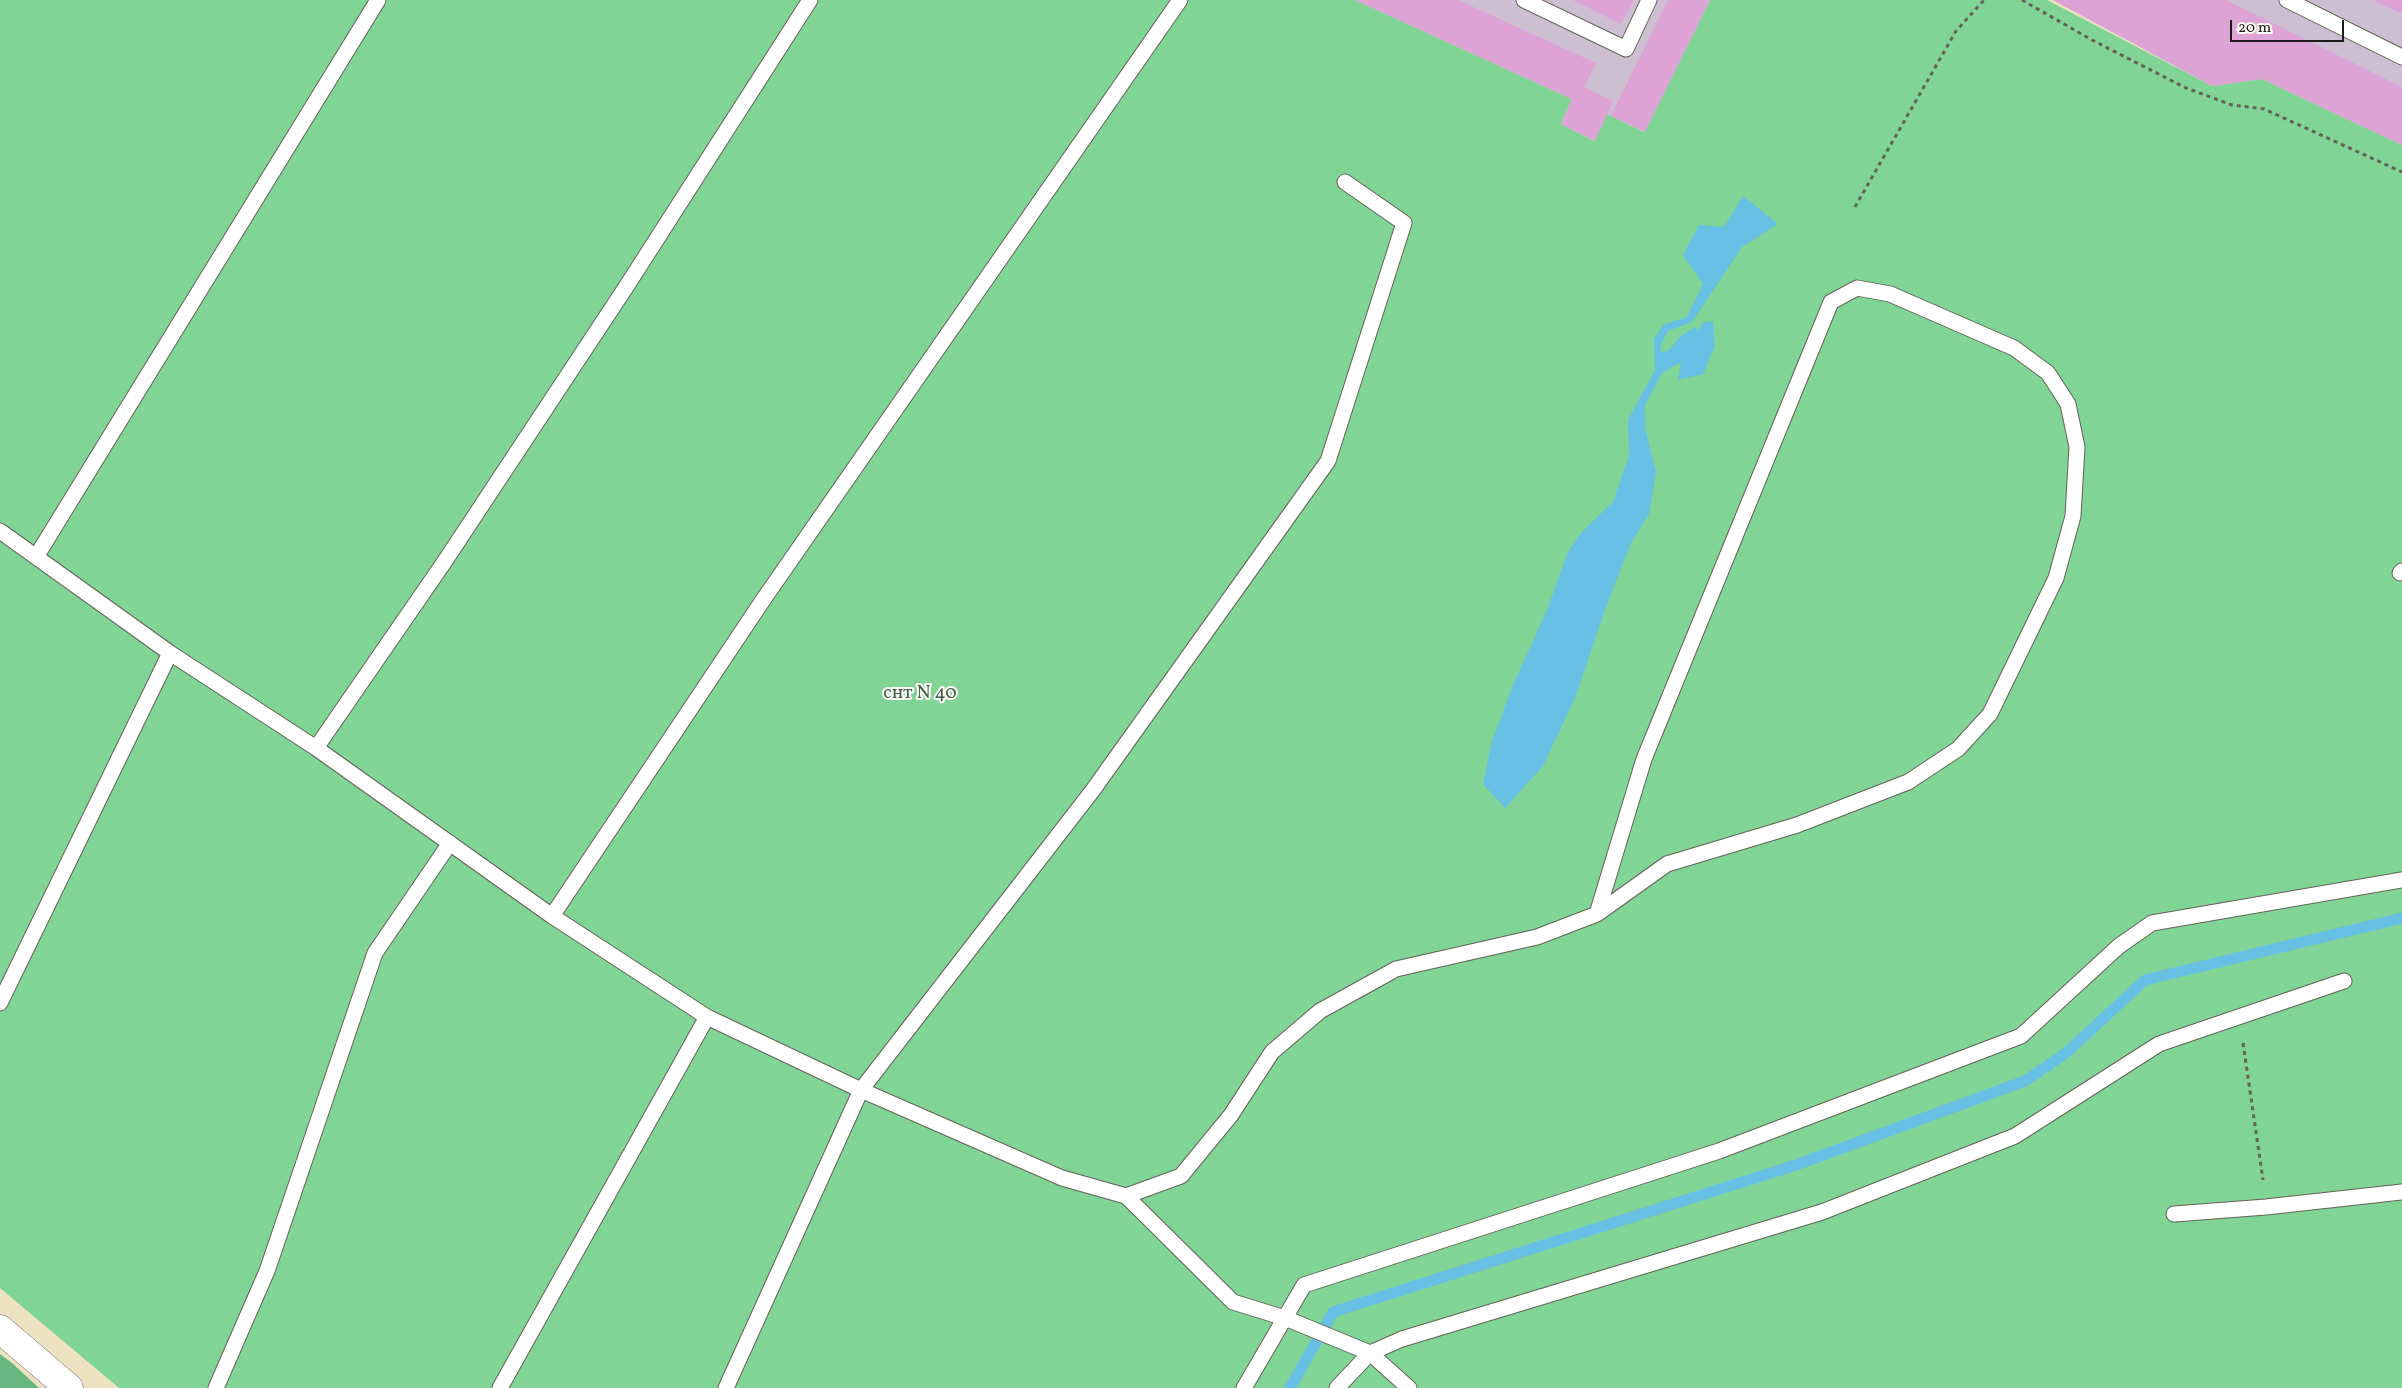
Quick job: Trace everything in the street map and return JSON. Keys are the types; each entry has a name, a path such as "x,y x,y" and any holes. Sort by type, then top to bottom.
{"street":[{"path":"0,1330 69,1388"}],"lane":[{"path":"36,557 378,0"},
{"path":"316,748 445,561 617,301 810,0"},
{"path":"552,916 763,600 1180,0"},
{"path":"1524,0 1626,49 1649,0"},
{"path":"2287,0 2402,58"},
{"path":"726,1388 861,1090 1093,790 1328,461 1404,223 1345,182"},
{"path":"1126,1196 1181,1176 1231,1115 1272,1052 1320,1011 1396,969 1537,937 1597,914 1667,864 1797,825 1908,782 1958,749 1990,714 2056,578 2073,516 2077,447 2068,404 2048,373 2014,348 1890,294 1857,288 1831,302 1644,759 1597,914"},
{"path":"0,531 170,653 316,748 552,916 708,1017 861,1090 1062,1178 1126,1196 1233,1302 1285,1318 1370,1353 1408,1388"},
{"path":"0,1003 170,653"},
{"path":"216,1388 267,1270 375,953 450,843"},
{"path":"1244,1388 1304,1285 1719,1151 2021,1036 2119,946 2152,923 2402,880"},
{"path":"1337,1388 1370,1353 1402,1339 1822,1212 2015,1136 2160,1044 2344,981"},
{"path":"500,1388 708,1017"},
{"path":"2174,1214 2266,1207 2402,1192"}],"path":[{"path":"1855,207 1956,31 1984,0"},
{"path":"2022,0 2092,40 2186,88 2232,105 2264,109 2402,172"},
{"path":"2239,1018 2266,1207"}],"shaded area":[{"path":"1355,0 1710,0 1645,132 1607,114 1595,141 1561,124 1572,99"},
{"path":"2053,0 2402,0 2402,145 2262,79 2212,86"}],"green space":[{"name":"снт N 40","path":"0,0 1355,0 1572,99 1561,124 1594,141 1607,114 1644,132 1710,0 2047,0 2212,86 2262,79 2402,145 2402,1388 119,1388 0,1288"},
{"path":"0,1354 12,1363 39,1388 0,1388"}],"water":[{"path":"1743,196 1778,224 1742,247 1692,322 1668,331 1661,344 1660,352 1668,351 1681,336 1695,327 1699,331 1702,323 1713,321 1715,346 1703,374 1678,380 1681,362 1662,373 1645,405 1645,428 1656,472 1649,514 1631,543 1608,601 1575,698 1543,766 1505,808 1483,784 1492,741 1513,685 1547,610 1568,552 1582,532 1613,502 1629,456 1628,420 1655,370 1654,339 1663,325 1687,317 1703,284 1683,255 1699,225 1724,227"}],"building":[{"path":"1355,0 1458,0 1596,63 1584,87 1613,101 1595,141 1561,124 1572,99"},
{"path":"1573,0 1634,0 1621,24"},
{"path":"1668,0 1710,0 1645,132 1611,116"},
{"path":"2053,0 2226,0 2402,87 2402,145 2262,79 2212,86"},
{"path":"2373,0 2402,0 2402,14"}],"waterway":[{"path":"1290,1388 1333,1312 1796,1165 2025,1081 2066,1053 2145,980 2402,918"}]}
